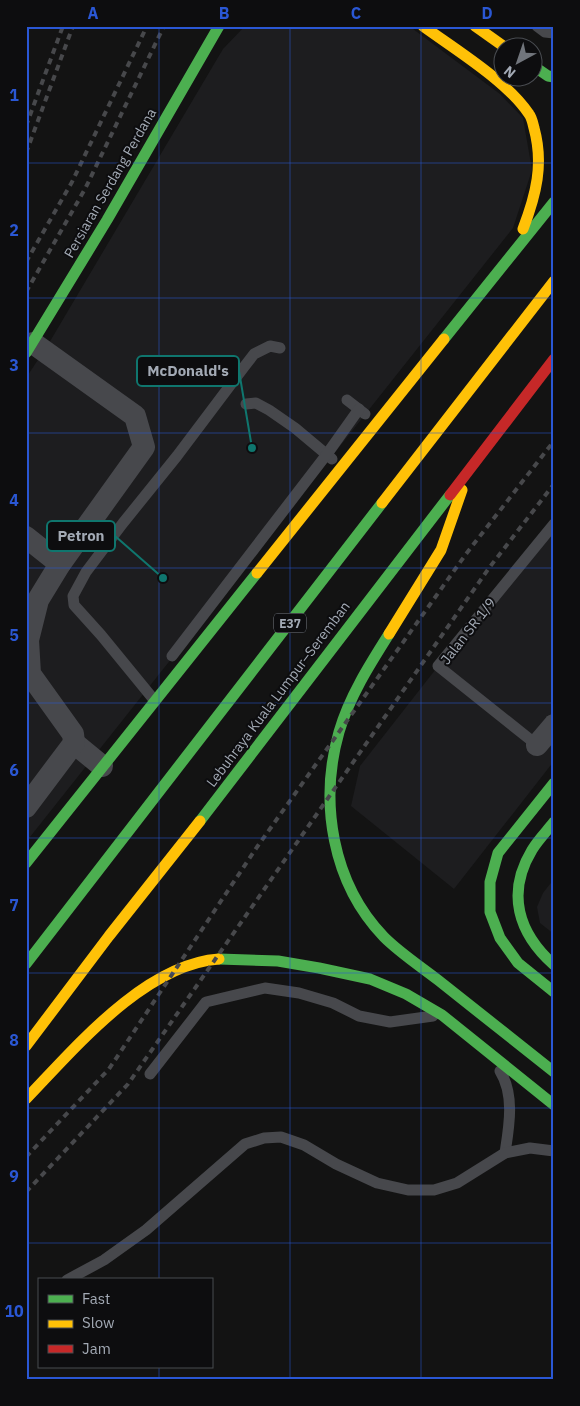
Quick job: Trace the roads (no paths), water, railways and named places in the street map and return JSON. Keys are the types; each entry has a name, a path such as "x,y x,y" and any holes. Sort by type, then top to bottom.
{"main road":[{"path":"217,29 229,26"},
{"path":"423,26 506,87 530,115 537,139 539,176 533,203 517,247"},
{"path":"475,26 492,38"},
{"name":"Persiaran Serdang Perdana","path":"29,348 107,220 217,29"},
{"path":"542,72 554,77"},
{"path":"26,863 554,202"},
{"name":"E37","path":"26,964 554,281"},
{"name":"Lebuhraya Kuala Lumpur–Seremban","path":"26,1046 554,359"},
{"path":"467,471 456,511 441,550 349,702 332,753 330,819 338,860 346,880 366,916 384,938 554,1072"},
{"path":"554,783 498,853 490,882 490,912 500,938 518,963 554,992"},
{"path":"553,825 532,850 520,876 519,900 523,925 545,958 554,965"},
{"path":"26,1099 87,1035 135,993 181,968 217,959 278,961 319,968 370,979 406,994 442,1015 554,1105"}],"street":[{"path":"26,806 74,743 73,734 30,674 28,640 38,600 60,564 144,447 135,416 29,348"},
{"path":"26,537 60,564"},
{"name":"Jalan SR 1/9","path":"538,745 554,725"},
{"path":"74,743 102,766"}],"lane":[{"path":"536,26 546,32 554,33"},
{"path":"155,701 74,605 73,596 86,572 254,354 270,346 280,348"},
{"path":"347,400 377,422"},
{"path":"246,404 256,403 269,410 295,428 342,467"},
{"path":"172,656 327,454 359,409"},
{"name":"Jalan SR 1/9","path":"538,745 438,666 554,524"},
{"path":"150,1074 206,1002 265,988 308,996 333,1003 359,1016 390,1022 442,1015"},
{"path":"486,1050 504,1078 508,1091 509,1126 505,1153"},
{"path":"71,1278 104,1260 146,1230 245,1144 264,1138 281,1137 304,1145 336,1164 377,1183 408,1190 434,1190 457,1183 505,1153 530,1148 554,1151"}],"railway":[{"path":"26,126 63,26"},
{"path":"26,153 73,26"},
{"path":"26,262 72,182 147,26"},
{"path":"26,292 85,189 164,26"},
{"path":"26,1157 109,1069 257,847 466,554 554,441"},
{"path":"26,1192 128,1084 489,568 554,484"}],"place":[{"name":"McDonald's","path":"252,448"},
{"name":"Petron","path":"163,578"}]}
